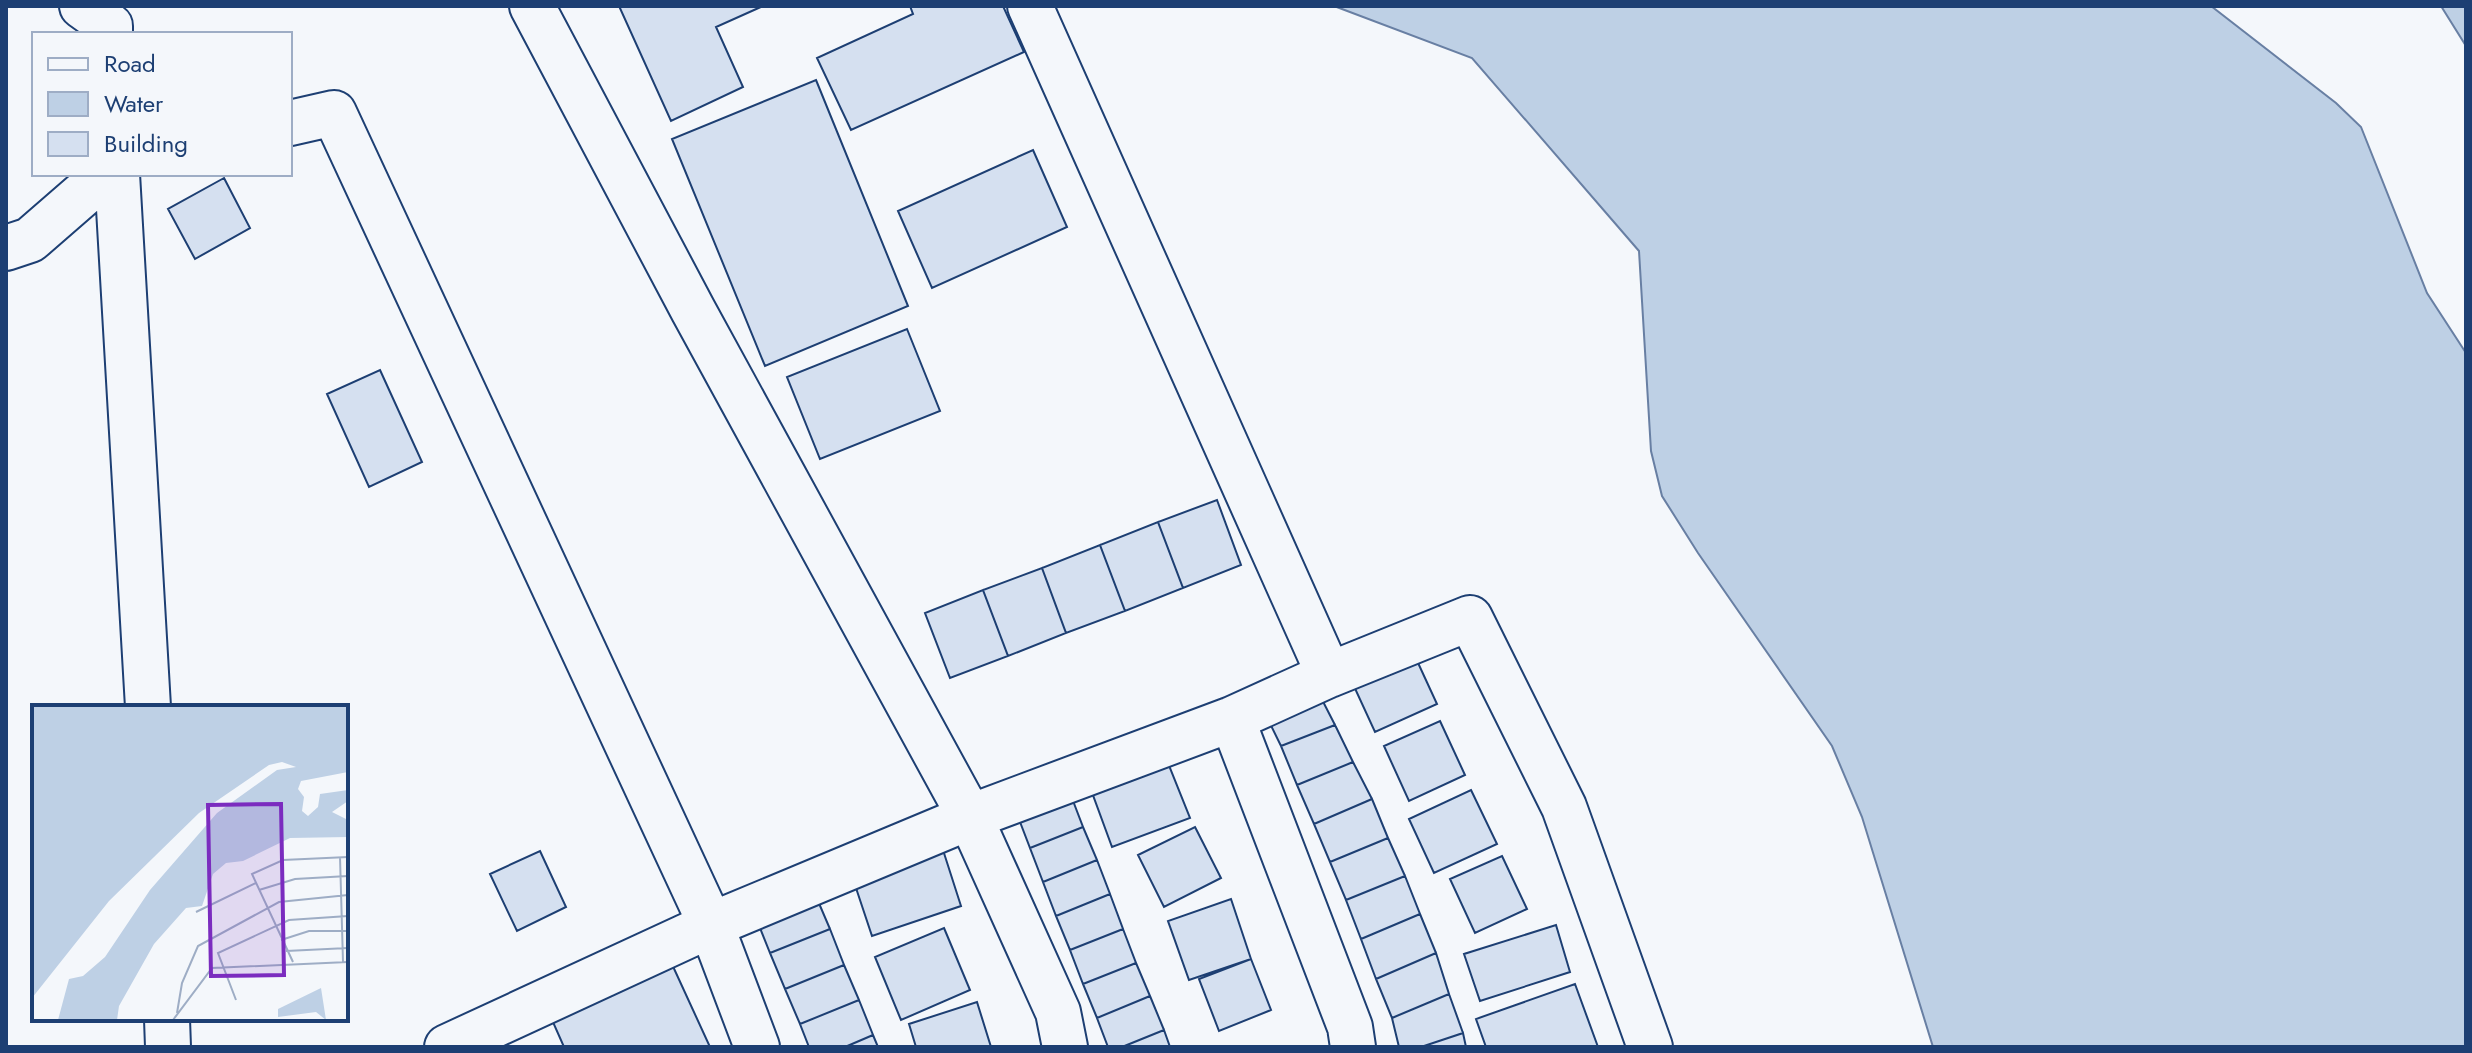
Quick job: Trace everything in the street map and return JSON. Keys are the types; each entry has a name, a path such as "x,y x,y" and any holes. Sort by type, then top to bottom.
{"street":[{"path":"82,6 110,26 110,32"},
{"path":"532,6 693,310 970,817 1058,1012 1065,1047"},
{"path":"1030,6 1329,675"},
{"path":"292,123 334,113 711,925 757,1047"},
{"path":"6,248 30,240 104,176"},
{"path":"117,176 148,705"},
{"path":"447,1047 509,1034 711,925 970,817 1232,719 1329,675 1470,618 1564,807 1650,1047"},
{"path":"1232,719 1350,1027 1353,1047"},
{"path":"167,1021 168,1047"}],"water":[{"path":"1334,6 2211,6 2336,103 2361,127 2427,293 2466,353 2466,1047 1933,1047 1862,817 1832,746 1662,496 1651,451 1639,251 1472,58"},
{"path":"2441,6 2466,6 2466,46"}],"building":[{"path":"619,6 763,6 716,27 743,87 671,121"},
{"path":"910,6 1003,6 1024,52 851,130 817,58 913,14"},
{"path":"816,80 908,306 765,366 672,139"},
{"path":"1033,150 1067,227 932,288 898,211"},
{"path":"224,178 250,228 195,259 168,209"},
{"path":"907,329 940,411 820,459 787,377"},
{"path":"380,370 422,462 369,487 327,394"},
{"path":"1217,500 1241,565 1183,588 1158,522"},
{"path":"1158,522 1183,588 1125,611 1100,545"},
{"path":"1100,545 1125,611 1066,633 1042,568"},
{"path":"1042,568 1066,633 1008,656 983,590"},
{"path":"983,590 1008,656 950,678 925,613"},
{"path":"1413,652 1437,704 1375,732 1352,682"},
{"path":"1313,682 1335,725 1281,746 1260,703"},
{"path":"1440,721 1465,775 1409,801 1384,746"},
{"path":"1335,725 1353,762 1297,785 1281,746"},
{"path":"1166,758 1190,818 1112,847 1090,787"},
{"path":"1353,762 1372,799 1314,824 1297,785"},
{"path":"1471,790 1497,844 1434,873 1409,819"},
{"path":"1070,793 1083,827 1030,848 1017,814"},
{"path":"1372,799 1388,838 1330,862 1314,824"},
{"path":"1083,827 1097,860 1043,882 1030,848"},
{"path":"1195,827 1221,878 1164,907 1138,855"},
{"path":"1388,838 1405,876 1346,900 1330,862"},
{"path":"943,850 961,906 872,936 853,879"},
{"path":"540,851 566,907 517,931 490,874"},
{"path":"1502,856 1527,909 1475,933 1450,879"},
{"path":"1097,860 1110,894 1056,916 1043,882"},
{"path":"1405,876 1420,914 1361,939 1346,900"},
{"path":"815,894 830,929 770,953 756,918"},
{"path":"1110,894 1123,929 1070,950 1056,916"},
{"path":"1231,899 1251,959 1189,980 1168,921"},
{"path":"1420,914 1436,953 1376,979 1361,939"},
{"path":"1556,925 1570,972 1480,1001 1464,954"},
{"path":"944,928 970,990 901,1020 875,957"},
{"path":"830,929 844,965 785,989 770,953"},
{"path":"1123,929 1136,963 1083,984 1070,950"},
{"path":"665,949 710,1047 564,1047 545,1004"},
{"path":"1436,953 1449,994 1392,1018 1376,979"},
{"path":"1251,959 1271,1010 1219,1031 1199,979"},
{"path":"1136,963 1150,996 1097,1018 1083,984"},
{"path":"844,965 859,1000 800,1024 785,989"},
{"path":"1575,984 1598,1047 1486,1047 1476,1019"},
{"path":"1449,994 1463,1033 1421,1047 1399,1047 1392,1018"},
{"path":"1150,996 1164,1030 1122,1047 1108,1047 1097,1018"},
{"path":"859,1000 873,1035 845,1047 809,1047 800,1024"},
{"path":"977,1002 991,1047 916,1047 909,1024"},
{"path":"1164,1030 1170,1047 1122,1047"},
{"path":"1463,1033 1466,1047 1421,1047"},
{"path":"873,1035 878,1047 845,1047"}]}
